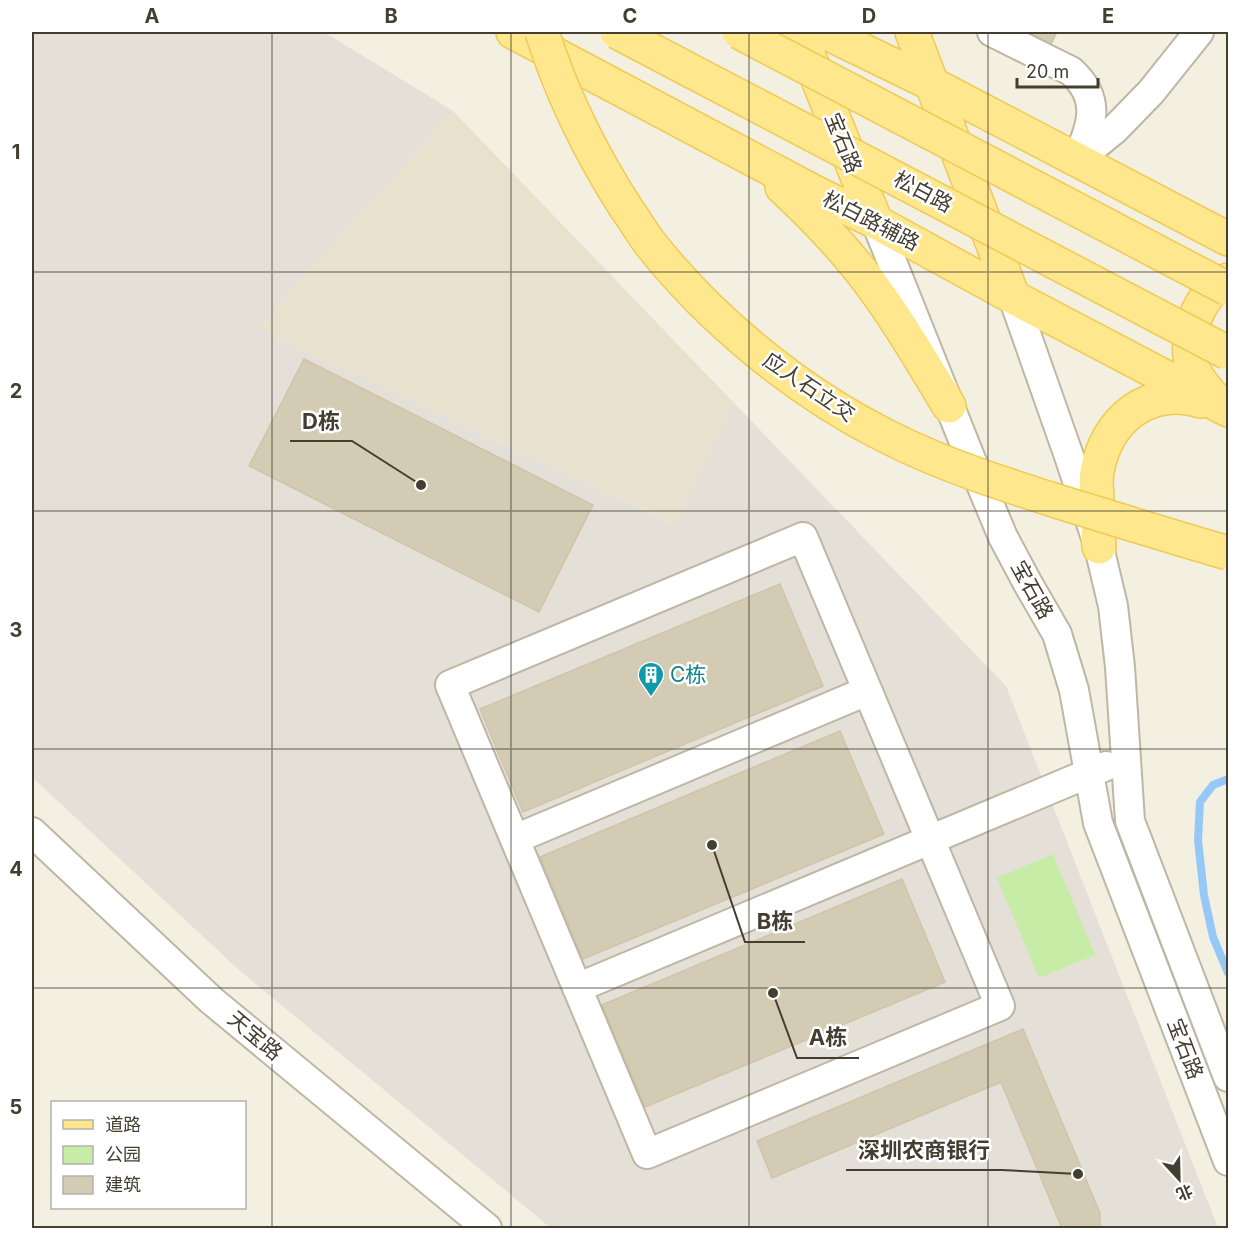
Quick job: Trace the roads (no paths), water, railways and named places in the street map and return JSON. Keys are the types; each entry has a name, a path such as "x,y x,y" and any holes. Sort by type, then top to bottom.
{"main road":[{"name":"松白路辅路","path":"513,32 1226,409"},
{"name":"应人石立交","path":"542,32 577,123 606,177 648,241 693,294 759,353 838,409 888,437 959,468 1031,493 1228,553"},
{"name":"松白路","path":"617,32 1228,353"},
{"path":"739,32 1228,289"},
{"name":"宝石路","path":"800,32 876,222"},
{"path":"825,32 932,84 1228,239"},
{"name":"宝石路","path":"912,32 1013,297"},
{"path":"753,159 814,217 861,271 905,334 949,406"},
{"path":"1226,409 1204,389 1193,368 1190,344 1194,320 1206,298 1228,280"},
{"path":"1099,547 1096,475 1101,451 1118,423 1139,406 1166,396 1187,397 1226,409"}],"street":[{"path":"992,32 1071,71 1081,80 1088,94 1092,113 1088,132 1077,160"},
{"path":"1077,160 1114,130 1151,92 1199,32"},
{"name":"宝石路","path":"876,222 1003,537 1057,634 1074,690 1098,823 1228,1161"},
{"name":"宝石路","path":"1013,297 1099,547 1113,606 1120,667 1131,821 1228,1077"},
{"path":"803,537 1000,1006 647,1154 514,839 450,685 803,537"},
{"path":"514,839 867,691"},
{"path":"577,988 1126,758"},
{"name":"天宝路","path":"32,832 211,1000 487,1228"}],"waterway":[{"path":"1228,779 1213,785 1200,802 1198,840 1204,895 1213,937 1228,973"}],"place":[{"name":"D栋","path":"421,485"},
{"name":"C栋","path":"651,698"},
{"name":"B栋","path":"712,845"},
{"name":"A栋","path":"773,993"},
{"name":"深圳农商银行","path":"1078,1174"}]}
